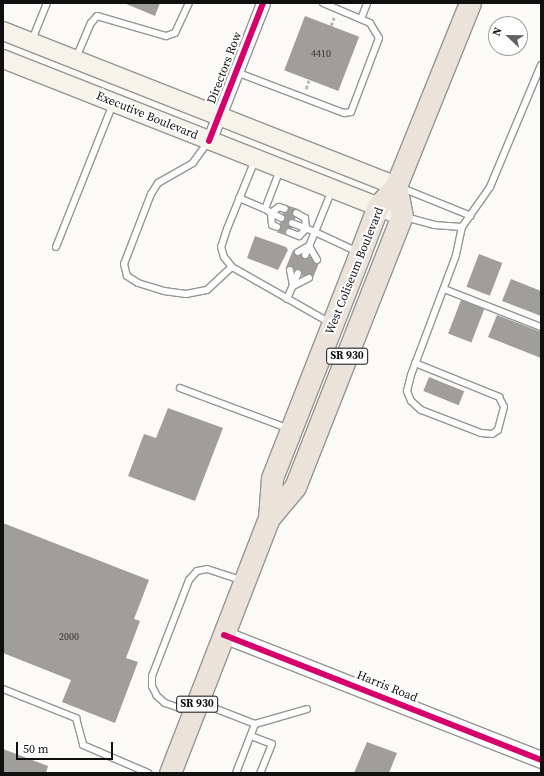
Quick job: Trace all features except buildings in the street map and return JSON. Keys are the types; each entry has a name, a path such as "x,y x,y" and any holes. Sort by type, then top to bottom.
{"highway":[{"name":"West Coliseum Boulevard","path":"270,518 272,478 378,206 396,186 470,3"},
{"name":"West Coliseum Boulevard","path":"170,773 270,518 295,487 402,216 396,186"}],"main road":[{"path":"3,31 396,186"},
{"name":"Executive Boulevard","path":"3,59 402,216"}],"street":[{"name":"Directors Row","path":"209,140 262,3"},
{"name":"Harris Road","path":"224,635 541,760"}],"lane":[{"path":"31,42 47,3"},
{"path":"76,59 91,23 97,16 166,36 175,33 189,3"},
{"path":"361,19 367,3"},
{"path":"236,72 344,113 351,112 379,38 370,23 326,4"},
{"path":"415,363 492,392 499,397 504,407 498,430 492,434 481,433 421,410 411,401 407,391 415,363 456,255 462,226 490,187 541,65"},
{"path":"56,247 113,102"},
{"path":"209,140 193,163 158,183 151,194 124,264 127,276 138,283 164,291 186,294 207,290 232,266"},
{"path":"255,159 239,198 222,247 224,257 232,266 287,299 333,324"},
{"path":"277,228 272,225 268,211 281,169"},
{"path":"396,186 470,216"},
{"path":"305,255 332,189"},
{"path":"239,198 281,218"},
{"path":"268,211 279,207 285,209"},
{"path":"296,213 305,218 306,229"},
{"path":"402,216 434,225 462,226"},
{"path":"292,223 360,253"},
{"path":"289,232 299,236 306,229"},
{"path":"298,252 309,246"},
{"path":"309,246 317,260"},
{"path":"290,270 293,286"},
{"path":"287,299 298,273"},
{"path":"293,286 309,278"},
{"path":"444,289 541,327"},
{"path":"180,388 291,430"},
{"path":"245,582 207,569 197,571 189,580 152,676 152,686 157,696 165,702 196,708 255,724 307,710"},
{"path":"3,689 76,718 83,745 148,773"},
{"path":"236,773 255,724"},
{"path":"251,736 272,744 260,773"}],"cycle path":[{"path":"209,141 263,3"},
{"path":"224,635 541,760"}]}
